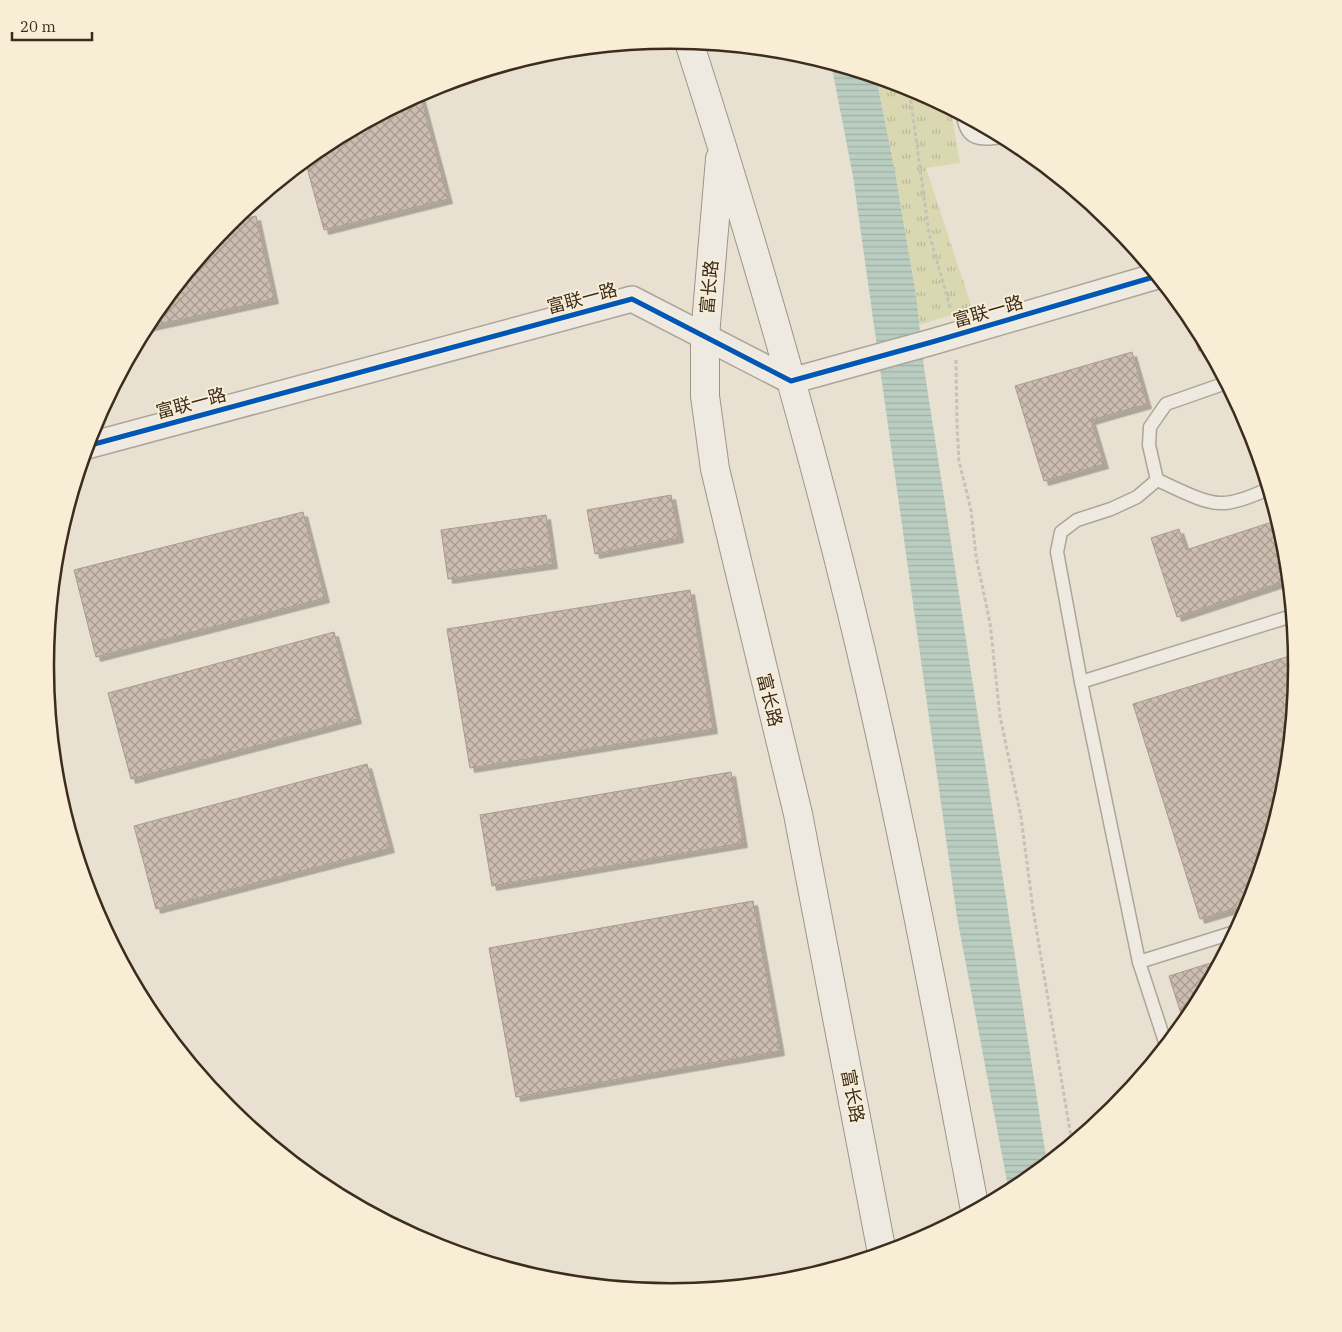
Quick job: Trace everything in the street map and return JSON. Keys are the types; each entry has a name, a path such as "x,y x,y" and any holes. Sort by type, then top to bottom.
{"main road":[{"name":"富长路","path":"691,50 791,381 828,518 875,711 912,881 974,1204"},
{"name":"富长路","path":"721,143 704,336 705,396 715,470 798,814 881,1246"}],"street":[{"name":"富联一路","path":"96,444 632,299 791,381 957,335 1151,278"}],"lane":[{"path":"964,123 965,127 974,137 991,138"},
{"path":"1158,480 1149,445 1150,427 1166,404 1221,385"},
{"path":"1158,480 1190,495 1220,503 1247,498 1262,491"},
{"path":"1158,480 1137,497 1111,509 1077,520 1061,532 1057,552 1080,682 1139,962 1164,1038"},
{"path":"1080,682 1286,618"},
{"path":"1139,962 1227,935"}],"path":[{"path":"911,98 928,234 957,335 956,394 959,461 972,510 976,556 990,623 1000,716 1021,817 1033,909 1071,1136"}],"green space":[{"path":"878,85 952,116 960,163 926,168 972,308 919,325 906,232"}],"shaded area":[{"path":"832,70 878,85 916,295 924,368 1046,1157 1007,1183 957,917 853,176"}],"building":[{"path":"422,102 448,199 324,230 307,168 362,131"},
{"path":"256,216 274,299 157,325 181,290 207,259 247,218"},
{"path":"1132,352 1147,404 1091,420 1104,464 1044,481 1015,386"},
{"path":"671,495 679,538 595,554 587,510"},
{"path":"303,512 325,598 96,657 74,570"},
{"path":"546,515 553,564 448,579 441,530"},
{"path":"1271,522 1282,582 1177,617 1151,538 1179,529 1186,550"},
{"path":"690,590 713,729 470,768 447,629"},
{"path":"334,632 357,719 131,779 108,693"},
{"path":"1288,657 1287,706 1283,747 1276,786 1267,826 1239,907 1200,919 1133,704"},
{"path":"367,764 390,848 156,909 134,826"},
{"path":"731,772 743,843 492,886 480,815"},
{"path":"753,901 780,1051 516,1097 489,948"},
{"path":"1213,962 1181,1013 1169,976"}],"cycle path":[{"path":"96,444 632,299 791,381 1151,278"}]}
